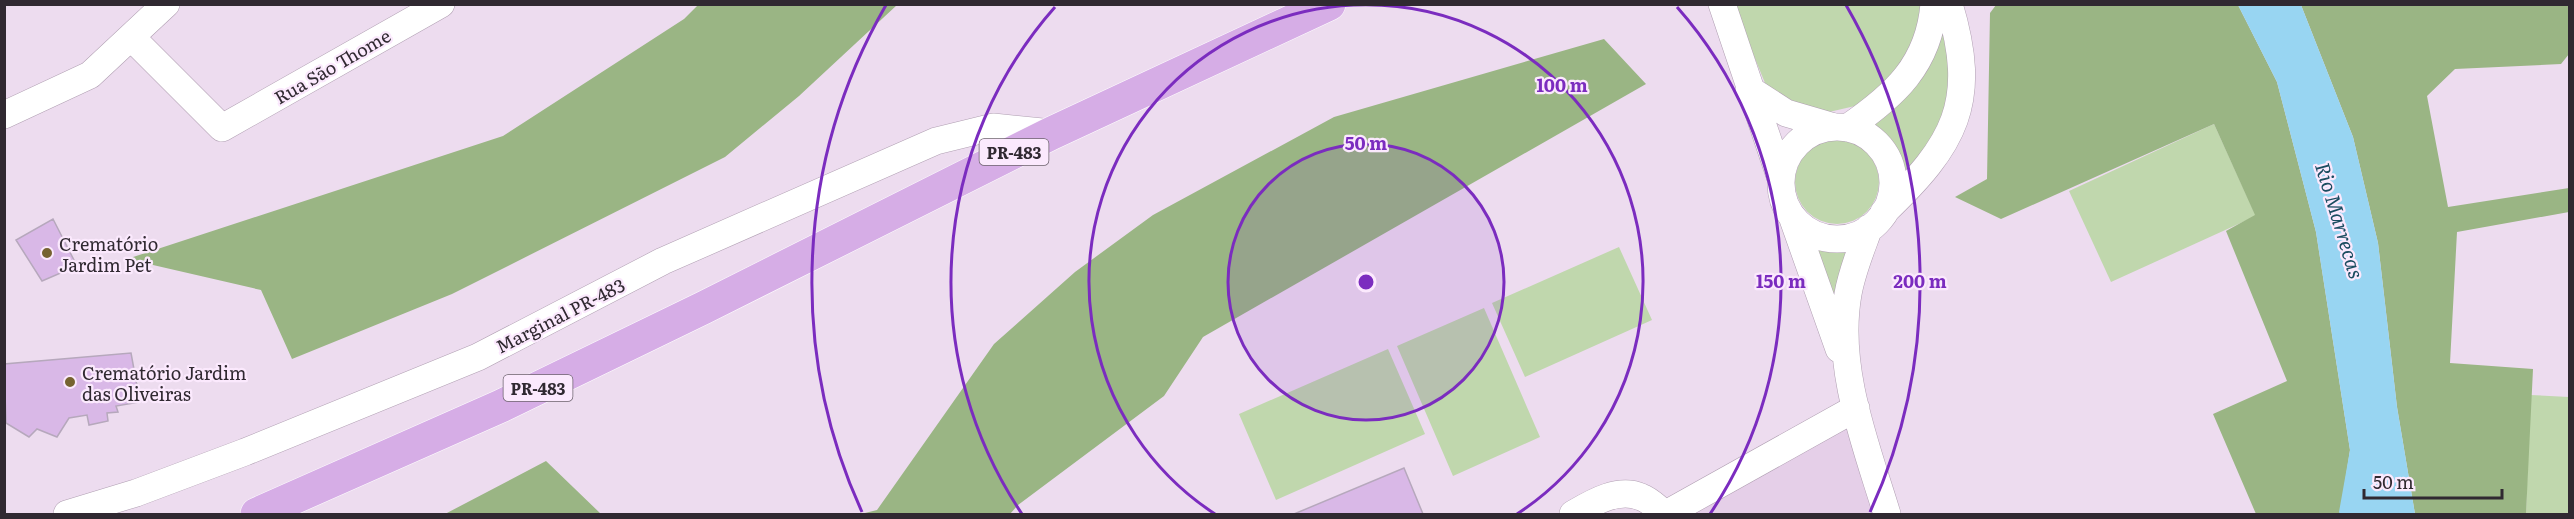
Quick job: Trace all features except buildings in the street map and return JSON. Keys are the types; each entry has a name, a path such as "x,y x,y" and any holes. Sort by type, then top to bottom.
{"highway":[{"name":"PR-483","path":"257,514 575,370 1052,133 1329,4"}],"street":[{"path":"4,115 90,75 166,4"},
{"path":"1722,4 1781,180 1786,207 1793,219 1851,382"},
{"path":"1781,180 1789,154 1797,143 1808,135 1841,128 1879,106 1903,84 1917,62 1928,35 1934,4"},
{"path":"1793,219 1803,228 1830,238 1843,238 1876,220 1921,177 1938,155 1954,124 1960,97 1962,62 1949,4"},
{"name":"Rua São Thome","path":"131,37 222,128 425,8"},
{"path":"1749,89 1786,114 1841,128 1872,139 1888,161 1892,187 1856,264 1848,294 1845,330 1856,408 1887,514"},
{"name":"Marginal PR-483","path":"67,514 136,493 234,456 478,357 663,261 936,141 993,127 1052,133"},
{"path":"1573,514 1599,500 1621,495 1641,497 1666,514 1856,408"}],"shaded area":[{"path":"1848,407 1881,514 1643,514 1753,456"}],"green space":[{"path":"699,4 897,5 799,96 725,157 452,294 292,359 261,290 127,259 503,136 684,19"},
{"path":"1733,5 1925,5 1907,59 1867,99 1855,106 1829,112 1804,109 1773,91 1765,83"},
{"path":"1996,5 2238,5 2277,82 2316,232 2350,450 2340,514 2256,514 2213,414 2287,381 2226,231 2255,215 2214,124 2001,219 1955,197 1987,179 1990,13"},
{"path":"2301,5 2569,5 2569,54 2561,64 2455,69 2427,96 2448,207 2569,188 2569,212 2457,232 2450,363 2533,369 2526,514 2415,514 2397,407 2378,243 2353,137"},
{"path":"1937,31 1955,35 1944,128 1900,181 1894,154 1884,140 1860,125"},
{"path":"1604,39 1646,84 1203,337 1164,396 1018,505 1010,514 861,514 877,510 994,344 1075,272 1153,215 1334,117"},
{"path":"2214,124 2256,216 2111,282 2069,191"},
{"path":"1829,140 1845,140 1861,147 1872,158 1879,174 1876,198 1867,212 1845,224 1829,224 1813,217 1802,206 1795,190 1795,174 1802,158 1813,147"},
{"path":"1809,240 1831,246 1854,242 1837,326"},
{"path":"1619,247 1652,320 1525,377 1492,303"},
{"path":"1484,308 1540,437 1453,476 1397,346"},
{"path":"1388,349 1425,434 1276,500 1239,414"},
{"path":"2530,395 2569,397 2569,514 2526,514"},
{"path":"546,461 601,514 445,514"}],"water":[{"name":"Rio Marrecas","path":"2238,5 2301,5 2353,137 2378,243 2397,407 2415,514 2340,514 2339,512 2350,450 2316,232 2277,82"}],"place":[{"name":"Crematório Jardim Pet","path":"47,253"},
{"name":"Crematório Jardim das Oliveiras","path":"70,382"}]}
